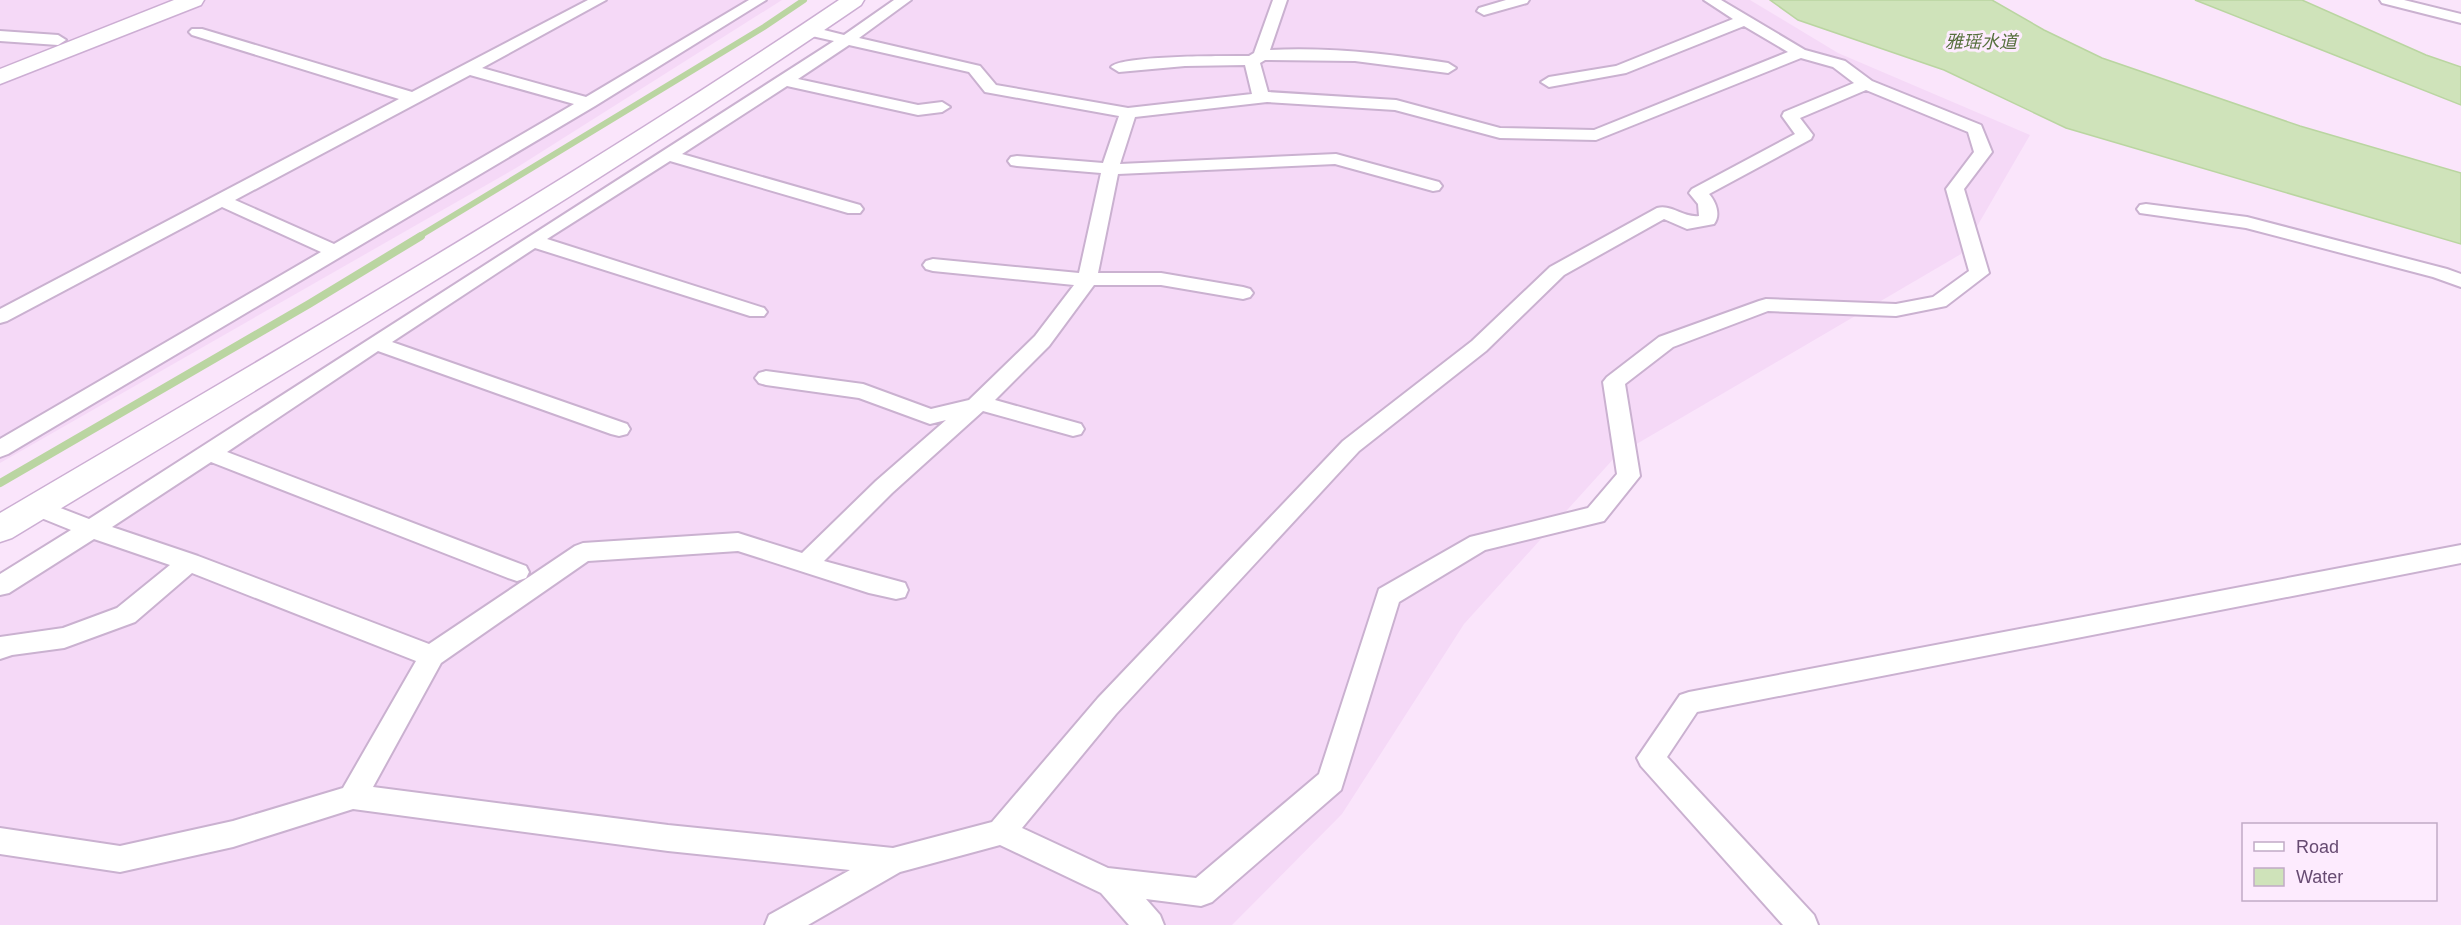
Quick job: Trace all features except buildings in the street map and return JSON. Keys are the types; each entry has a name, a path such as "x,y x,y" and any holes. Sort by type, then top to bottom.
{"street":[{"path":"0,77 193,0"},
{"path":"561,0 592,4"},
{"path":"0,449 589,103 759,0"},
{"path":"0,529 313,342 602,163 853,0"},
{"path":"0,586 92,529 533,241 846,41 904,0"},
{"path":"1261,98 1257,58 1280,0"},
{"path":"1484,11 1522,0"},
{"path":"1001,832 1110,881 1201,892 1331,781 1388,596 1478,543 1596,515 1629,476 1614,382 1666,342 1766,305 1896,310 1939,302 1979,273 1955,189 1983,152 1975,129 1866,84 1839,64 1800,53 1712,0"},
{"path":"2387,0 2461,19"},
{"path":"0,317 592,4"},
{"path":"1549,82 1620,70 1746,20"},
{"path":"808,31 974,69 992,89 1128,113 1261,98 1396,105 1500,133 1596,135 1800,53"},
{"path":"197,33 413,98"},
{"path":"0,36 58,40"},
{"path":"1119,67 1299,53 1394,59 1448,68"},
{"path":"468,69 589,103"},
{"path":"784,81 918,110 942,107"},
{"path":"780,925 893,861 1001,832 1107,706 1351,446 1479,346 1557,270 1663,212 1687,223 1708,220 1707,203 1698,193 1805,135 1790,116 1866,84"},
{"path":"806,564 884,487 976,406 1042,341 1087,281 1111,165 1128,113"},
{"path":"668,155 854,209"},
{"path":"1017,161 1131,170 1336,159 1432,186"},
{"path":"222,200 336,252"},
{"path":"2146,209 2247,223 2440,273 2461,281"},
{"path":"533,241 757,312"},
{"path":"933,265 1077,279 1161,279 1243,293"},
{"path":"376,343 619,429"},
{"path":"766,378 863,391 930,417 983,404 1073,429"},
{"path":"208,453 517,572"},
{"path":"37,507 92,529 189,562 432,656"},
{"path":"353,797 432,656 583,552 738,542 868,584 896,590"},
{"path":"1803,925 1651,758 1689,703 2461,554"},
{"path":"0,649 7,645 64,638 126,615 189,562"},
{"path":"0,841 120,859 233,834 353,797 668,838 893,861"},
{"path":"1110,881 1149,925"}],"shaded area":[{"path":"0,0 782,0 516,168 0,463"},
{"path":"892,0 1750,0 1838,53 2030,135 1961,254 1616,456 1464,624 1342,814 1232,925 0,925 0,574 831,44"}],"water":[{"name":"雅瑶水道","path":"1770,0 1992,0 2044,30 2102,58 2300,126 2461,173 2461,244 2066,128 1944,70 1798,20"},
{"path":"2195,0 2302,0 2426,55 2461,67 2461,105"}],"waterway":[{"path":"418,237 764,27 804,0"},
{"path":"0,483 309,304 421,236"}]}
